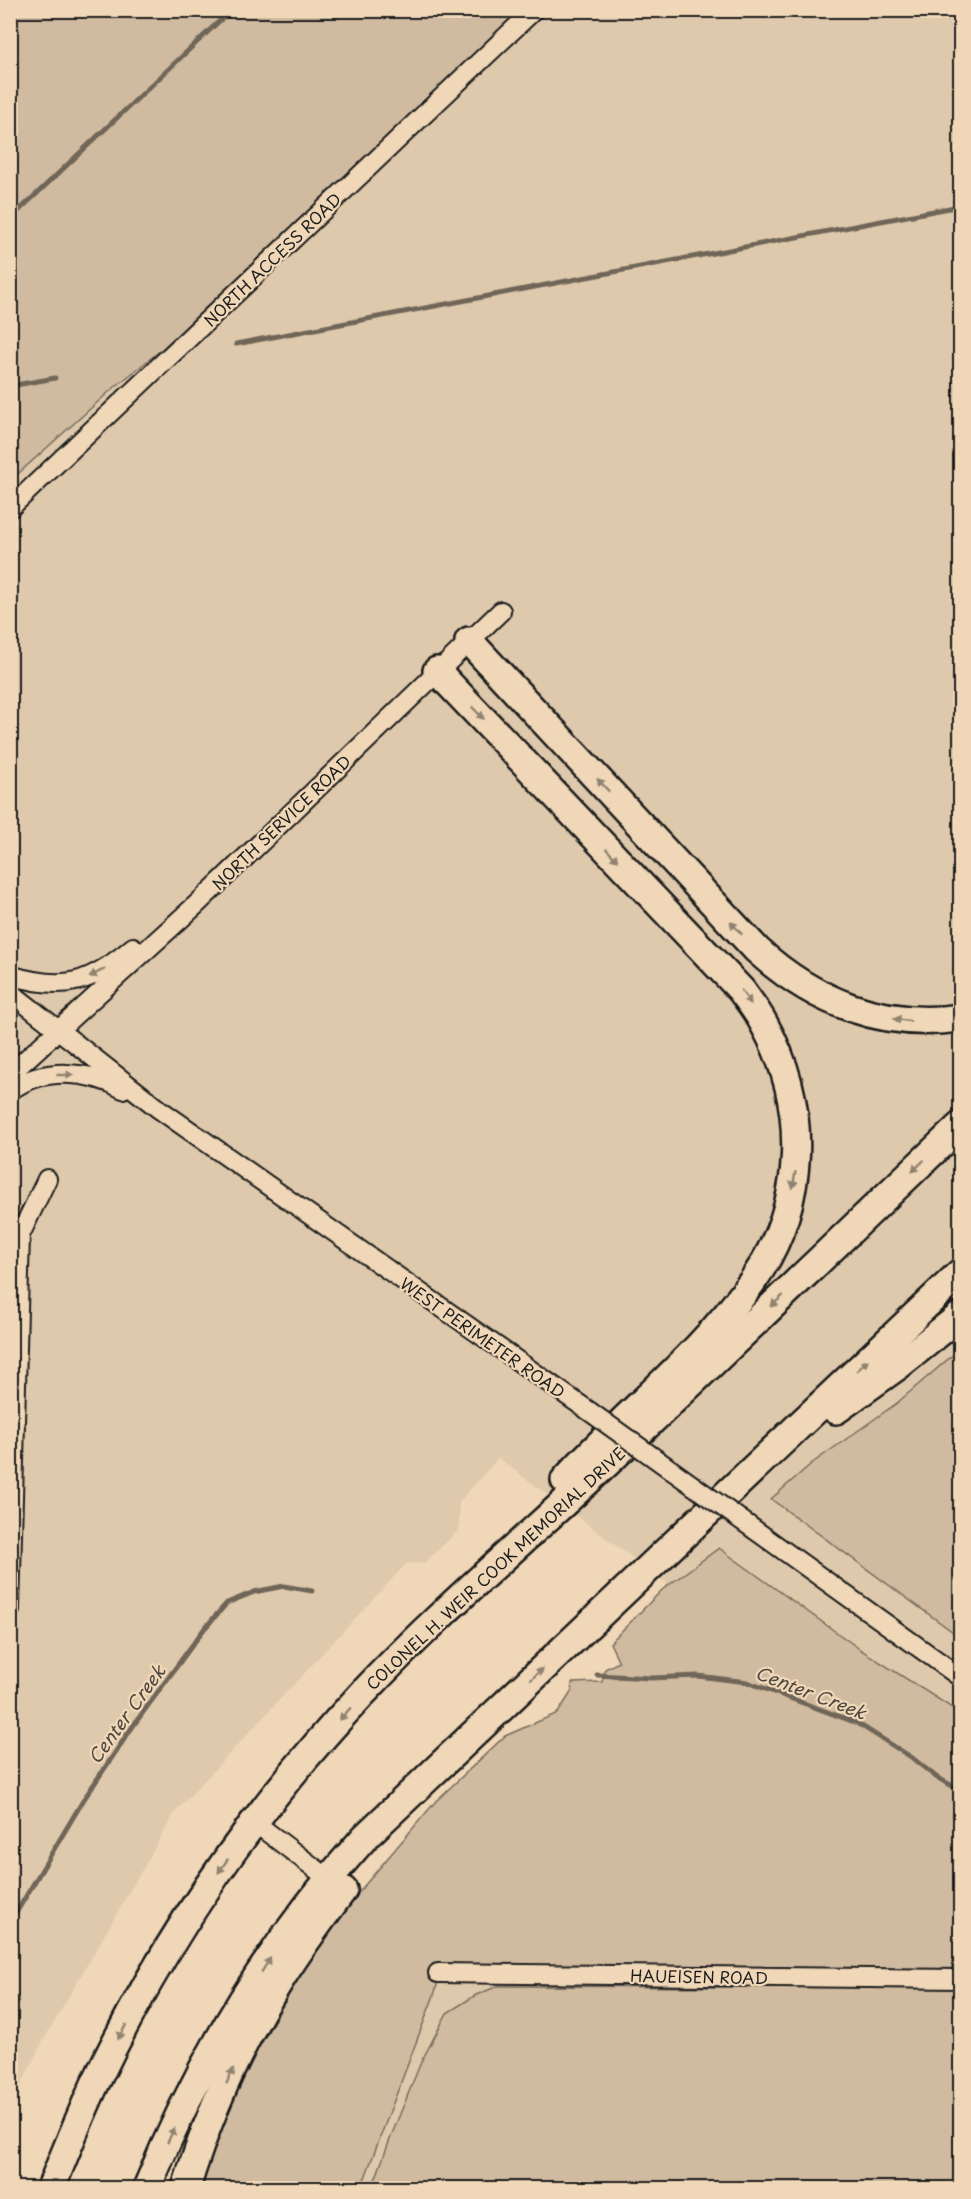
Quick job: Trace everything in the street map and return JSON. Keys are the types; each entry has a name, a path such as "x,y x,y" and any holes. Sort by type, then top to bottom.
{"highway":[{"path":"469,641 757,950 789,978 823,997 884,1017 932,1022 960,1018"},
{"path":"437,671 741,990 764,1022 781,1059 792,1097 797,1136 796,1168 790,1199 778,1237 753,1281 700,1343 588,1454 460,1598"},
{"name":"COLONEL H. WEIR COOK MEMORIAL DRIVE","path":"53,2188 72,2136 115,2045 174,1940 254,1822 314,1748 364,1692 460,1598 604,1465 960,1126"},
{"path":"147,2188 185,2105 238,2007 268,1960 329,1879 365,1837 960,1273"},
{"path":"759,1464 899,1365 960,1316"},
{"path":"186,2188 218,2102 274,1989 358,1869 494,1714"}],"street":[{"name":"NORTH ACCESS ROAD","path":"10,508 534,10"},
{"name":"NORTH SERVICE ROAD","path":"10,1074 197,904 501,611"},
{"path":"10,975 48,984 79,981 117,961 133,947 197,904"},
{"name":"WEST PERIMETER ROAD","path":"10,992 159,1109 589,1411 960,1677"},
{"path":"10,1091 36,1078 50,1075 78,1075 96,1078 115,1085 159,1109"},
{"path":"10,1610 20,1235 47,1179"},
{"path":"254,1822 329,1879"},
{"name":"HAUEISEN ROAD","path":"438,1973 960,1979"}],"shaded area":[{"path":"11,10 519,11 161,350 110,391 11,480"},
{"path":"11,11 960,11 960,2188 305,2188 368,2048 760,1652 498,1458 459,1502 459,1530 424,1563 406,1564 176,1811 38,2050 11,2105"},
{"path":"960,1349 960,1637 771,1499 811,1464 897,1403"},
{"path":"719,1548 861,1650 960,1713 960,1969 439,1965 438,1982 434,1995 361,2188 200,2188 231,2105 253,2058 311,1956 337,1918 436,1801 505,1736 558,1713 572,1691 572,1683 602,1682 605,1669 619,1662 610,1643 662,1590"},
{"path":"498,1986 960,1988 960,2188 372,2188 421,2062 447,2013 476,1995"}],"waterway":[{"path":"10,219 231,10"},
{"path":"236,344 960,206"},
{"path":"10,386 55,378"},
{"name":"Center Creek","path":"10,1923 84,1799 133,1726 204,1629 227,1603 254,1592 284,1586 312,1591"},
{"name":"Center Creek","path":"597,1675 651,1678 698,1676 747,1682 857,1723 911,1757 936,1777 960,1790"}]}
